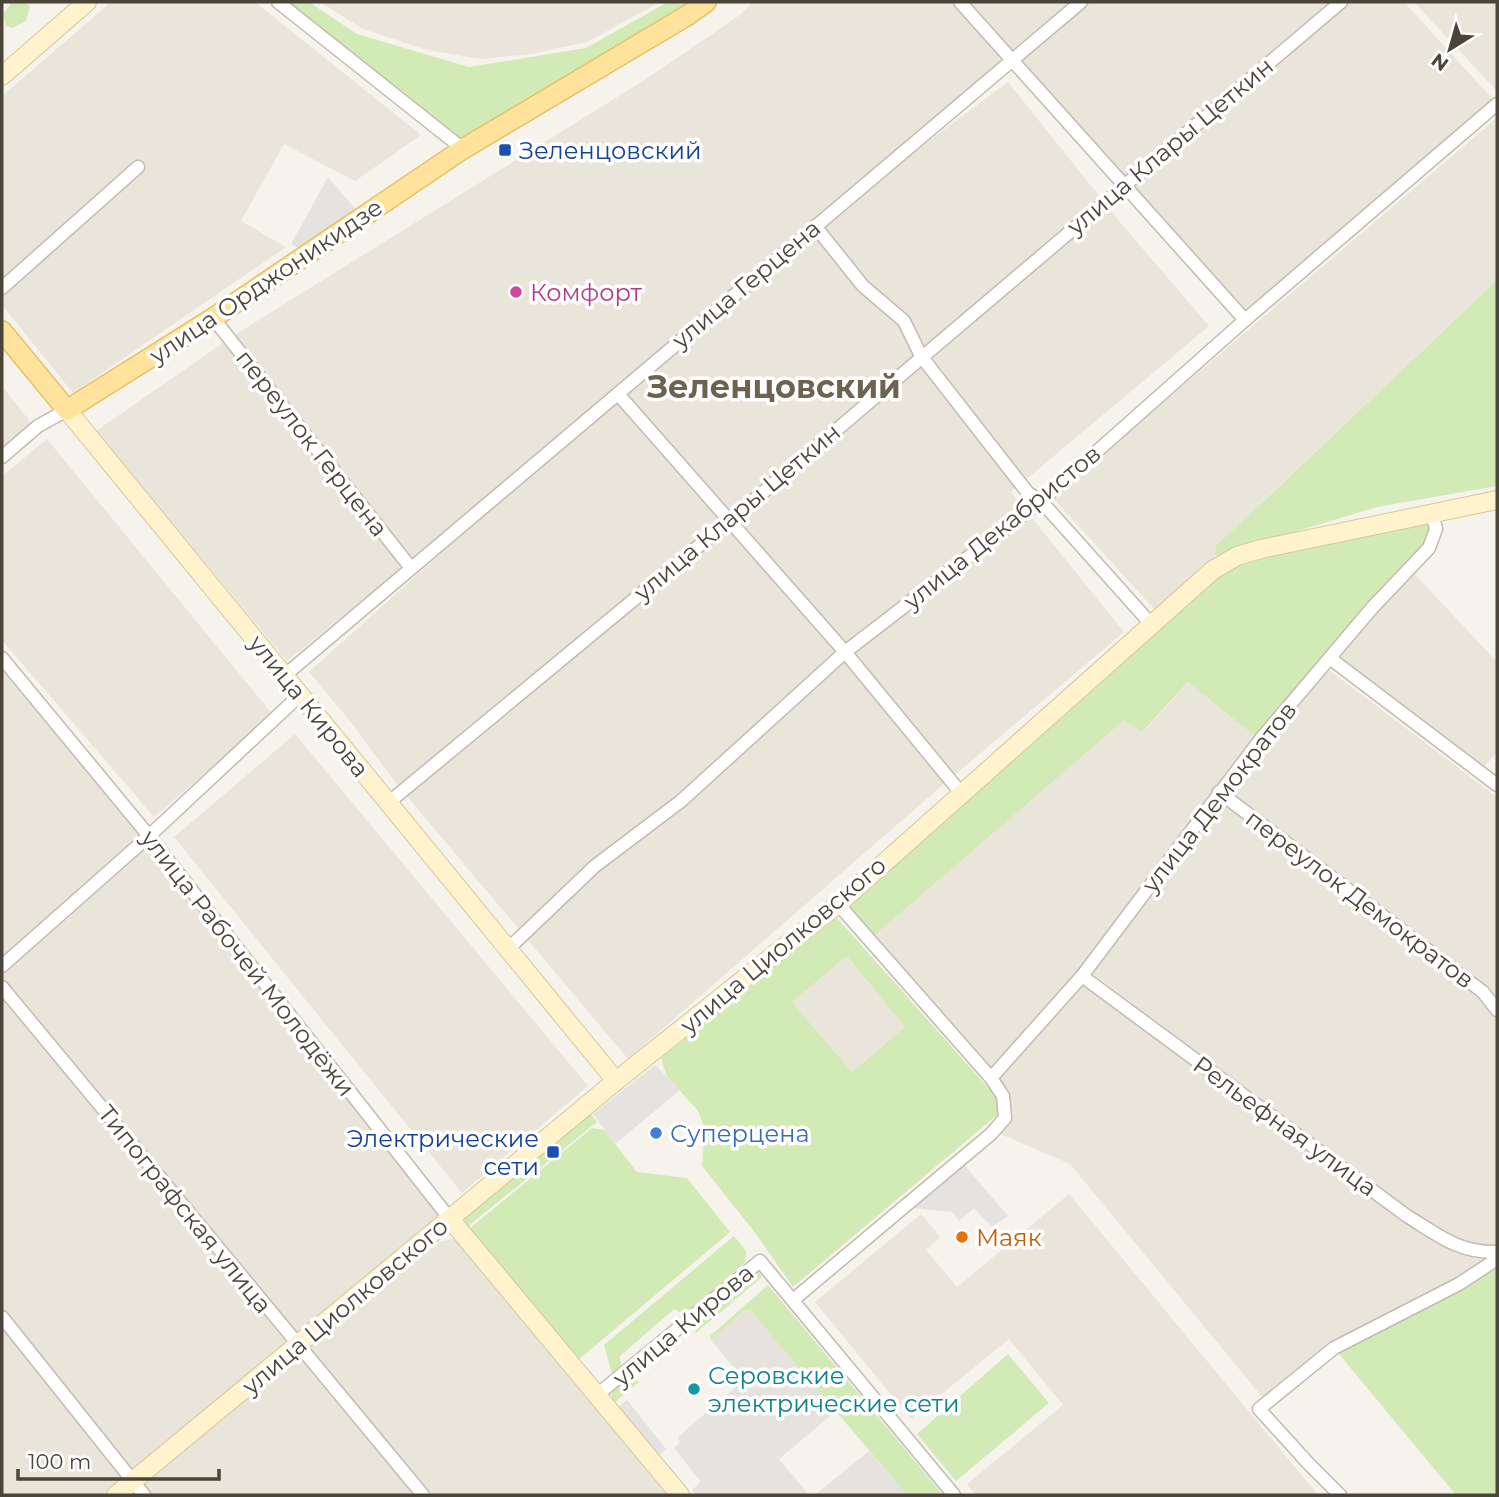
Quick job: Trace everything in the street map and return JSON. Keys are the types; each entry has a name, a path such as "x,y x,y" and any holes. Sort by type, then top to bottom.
{"main road":[{"path":"2,76 87,2"},
{"name":"улица Орджоникидзе","path":"67,410 213,318 463,149 706,2"},
{"name":"улица Кирова","path":"2,331 616,1081"},
{"name":"улица Циолковского","path":"116,1495 138,1488 297,1346 616,1081 838,904 1213,570 1237,556 1261,549 1497,500"},
{"name":"улица Рабочей Молодёжи","path":"450,1219 680,1495"}],"street":[{"path":"278,2 463,149"},
{"path":"960,2 1245,320"},
{"name":"улица Герцена","path":"284,676 1081,2"},
{"name":"улица Клары Цеткин","path":"388,803 729,521 1341,2"},
{"name":"улица Декабристов","path":"508,949 595,866 681,801 845,653 1041,501 1245,320 1497,104"},
{"path":"2,288 138,167"},
{"path":"815,226 863,286 904,321 921,356 1028,493 1041,501 1151,624"},
{"name":"переулок Герцена","path":"213,318 411,568"},
{"path":"618,394 845,653 961,793"},
{"path":"2,457 38,426 67,410"},
{"name":"улица Демократов","path":"990,1078 1083,976 1260,740 1372,608 1429,548 1436,529 1432,513"},
{"name":"улица Рабочей Молодёжи","path":"2,658 149,836 450,1219"},
{"path":"1331,659 1497,785"},
{"path":"2,966 149,836 300,695"},
{"name":"переулок Демократов","path":"1219,792 1483,992 1497,1010"},
{"path":"793,1300 991,1134 1005,1118 1003,1096 990,1078 838,904"},
{"name":"Рельефная улица","path":"1083,976 1407,1216 1450,1242 1477,1253 1497,1252"},
{"name":"Типографская улица","path":"2,986 297,1346 423,1495"},
{"path":"1340,1495 1259,1409 1334,1348 1459,1284 1497,1259"},
{"name":"улица Кирова","path":"597,1395 760,1261 954,1495"},
{"path":"2,1317 138,1488"}],"shaded area":[{"path":"111,2 255,2 421,135 355,181 284,144 241,221 286,247 73,393 2,305 2,96"},
{"path":"320,2 660,2 587,42 531,54 480,59 427,50 363,29"},
{"path":"753,2 1075,2 401,569 287,661 96,431 233,336 643,81 740,15"},
{"path":"1081,2 1404,2 1497,104 1245,320 1012,59"},
{"path":"1414,2 1497,2 1497,91"},
{"path":"1008,82 1119,221 1209,326 1011,492 1124,632 938,789 628,1059 395,782 350,721 309,672 618,394 815,226"},
{"path":"1497,118 1497,280 1266,498 1217,546 1215,556 1155,610 1052,497"},
{"path":"328,177 357,211 303,251 291,244"},
{"path":"2,386 32,424 2,448"},
{"path":"47,439 273,715 154,817 2,640 2,476"},
{"path":"1409,568 1497,662 1497,752 1480,771 1331,659"},
{"path":"2,658 450,1219 298,1346 423,1495 2,1495"},
{"path":"1329,670 1497,797 1497,997 1489,988 1229,792 1264,744"},
{"path":"1189,682 1260,740 1082,976 991,1078 868,941 1124,719 1143,732"},
{"path":"295,734 588,1086 462,1193 174,837"},
{"path":"1223,802 1479,997 1497,1019 1497,1248 1478,1248 1450,1237 1408,1210 1092,973"},
{"path":"847,956 905,1027 852,1072 792,1002"},
{"path":"1085,981 1405,1219 1476,1256 1481,1259 1481,1264 1458,1280 1332,1342 1264,1399 1070,1164 998,1133 1008,1120 996,1078"},
{"path":"655,1065 680,1090 615,1144 593,1114"},
{"path":"960,1160 1008,1216 992,1227 974,1208 959,1221 952,1212 904,1207"},
{"path":"1069,1194 1318,1495 976,1495 967,1484 1063,1405 1009,1339 911,1419 815,1302 921,1214 940,1237 926,1250 957,1287"},
{"path":"457,1238 671,1495 433,1495 308,1347 439,1242"},
{"path":"750,1310 836,1411 779,1459 809,1495 697,1495 692,1490 701,1482 674,1448 680,1442 678,1437 744,1380 711,1340 743,1311"},
{"path":"627,1400 666,1449 655,1458 616,1409"},
{"path":"869,1451 907,1495 815,1495"}],"green space":[{"path":"26,2 30,7 26,21 12,28 6,26 3,14 11,3"},
{"path":"278,2 309,2 357,34 469,67 586,48 668,2 706,2 463,149"},
{"path":"1497,280 1497,486 1377,507 1215,556 1216,546"},
{"path":"1432,513 1429,548 1260,740 1188,682 1142,732 1124,720 868,941 838,904 1213,570"},
{"path":"837,918 999,1100 997,1115 793,1287 756,1234 702,1166 705,1129 698,1111 666,1075 661,1058","holes":["847,956 905,1027 852,1072 792,1002"]},
{"path":"585,1107 597,1122 461,1232 450,1219"},
{"path":"592,1128 604,1130 637,1172 687,1178 730,1232 577,1361 470,1228"},
{"path":"734,1236 746,1251 745,1262 685,1315 674,1309 620,1356 621,1365 612,1374 604,1345"},
{"path":"1497,1269 1497,1495 1456,1495 1334,1348"},
{"path":"753,1271 759,1272 762,1277 696,1333 694,1326 697,1319"},
{"path":"768,1285 943,1495 907,1495 750,1310 743,1311 711,1340 710,1336"},
{"path":"1008,1354 1049,1403 956,1481 917,1434"},
{"path":"628,1377 639,1382 613,1404 611,1391"}],"place":[{"name":"Зеленцовский","path":"505,150"},
{"name":"Комфорт","path":"516,292"},
{"name":"Суперцена","path":"656,1133"},
{"name":"Электрические сети","path":"553,1152"},
{"name":"Маяк","path":"962,1237"},
{"name":"Серовские электрические сети","path":"694,1389"}],"district":[{"name":"Зеленцовский","path":"774,386"}]}
